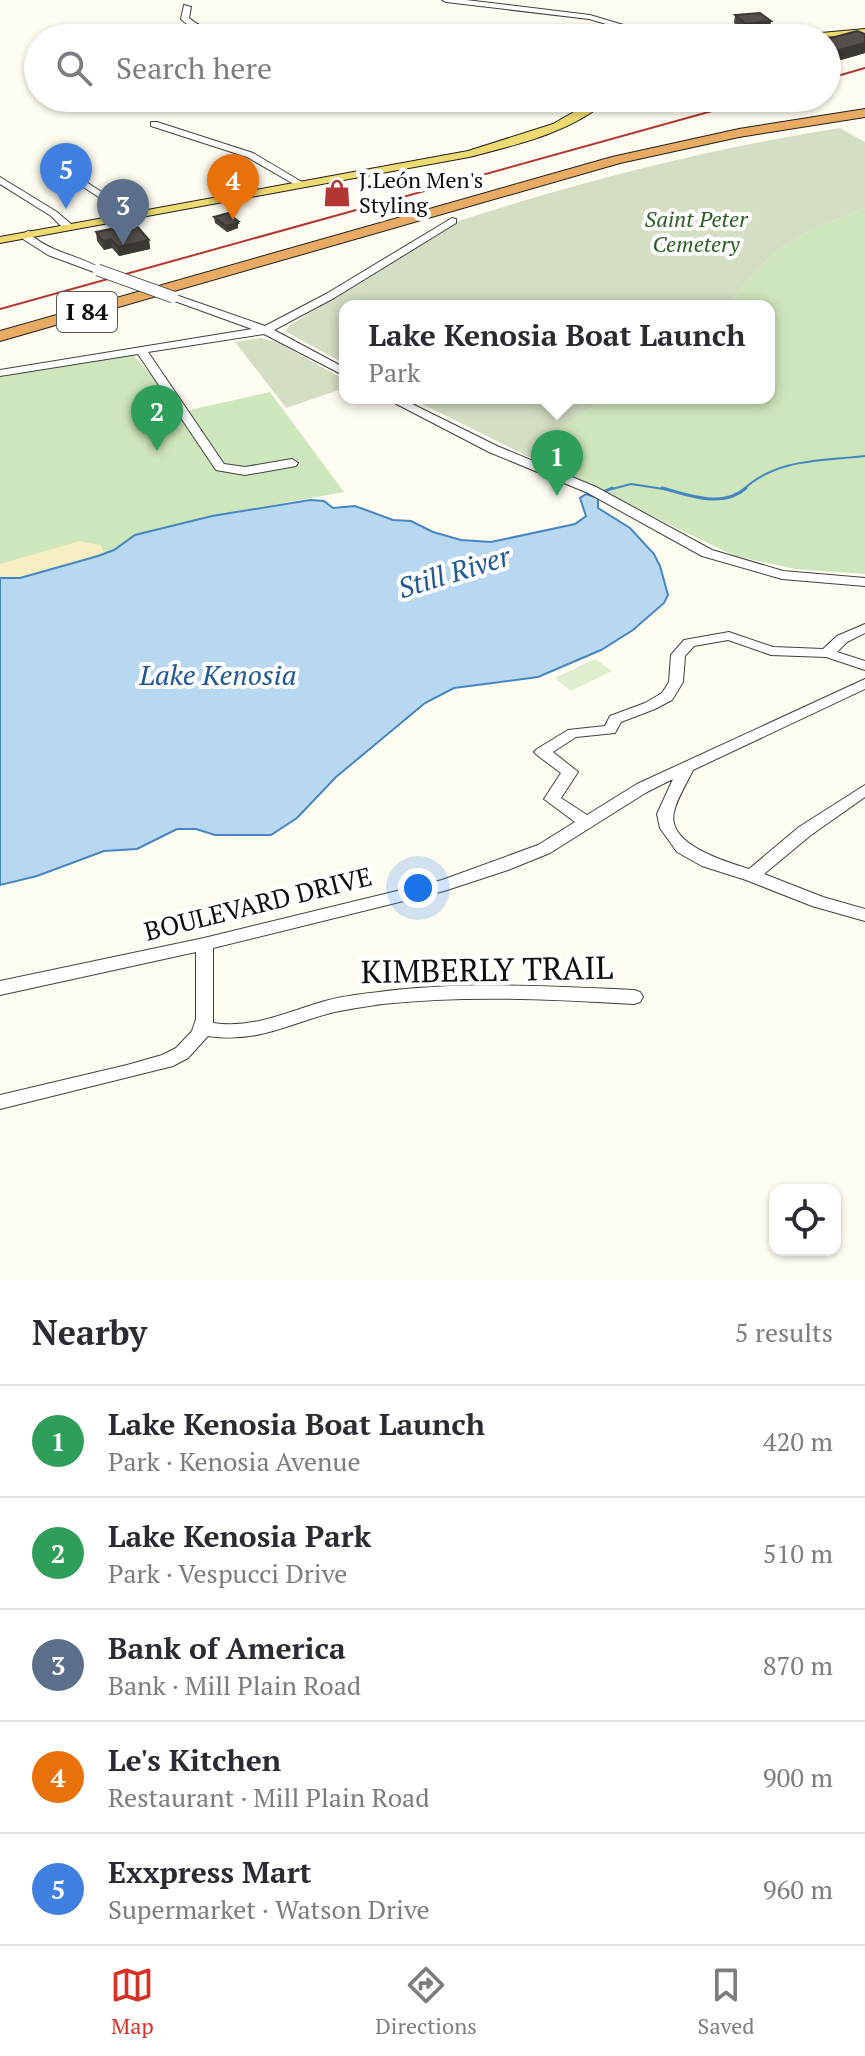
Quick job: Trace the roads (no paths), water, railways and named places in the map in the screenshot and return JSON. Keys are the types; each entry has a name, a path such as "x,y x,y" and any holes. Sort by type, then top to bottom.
{"highway":[{"name":"I 84","path":"841,110 865,106"},
{"name":"I 84","path":"0,326 607,154 729,127 826,112"},
{"name":"I 84","path":"0,336 629,157 739,133 865,113"}],"main road":[{"path":"841,34 865,32"},
{"path":"0,240 490,149 545,130 582,112"}],"street":[{"path":"446,0 590,17 614,24"},
{"path":"469,0 594,14 635,24"},
{"path":"187,7 185,19 192,24"},
{"path":"154,124 250,155 302,185"},
{"path":"58,163 82,186 102,194 132,215"},
{"path":"0,180 54,214 67,226"},
{"path":"0,373 266,330 330,296 452,221"},
{"path":"28,234 27,237 65,259 266,330 339,370"},
{"path":"141,350 220,467 250,471 292,463"},
{"path":"403,404 481,443 592,490 689,545 725,560 802,578 865,582"},
{"path":"827,653 842,639 865,628"},
{"path":"586,822 552,799 570,772 542,752 573,733 610,730 615,719 666,696 676,683 677,658 684,647 703,639 729,636 771,651 827,653 865,666"},
{"name":"BOULEVARD DRIVE","path":"0,988 204,944 456,882 544,849 622,798 865,683"},
{"path":"686,768 665,814 673,836 698,858 818,902 865,915"},
{"path":"752,876 805,831 865,790"},
{"path":"0,1102 167,1061 189,1048 203,1028 204,944"},
{"name":"KIMBERLY TRAIL","path":"203,1028 250,1032 345,1003 413,996 558,993 634,997"}],"water":[{"name":"Lake Kenosia","path":"586,494 598,498 598,508 630,528 654,554 660,566 668,595 664,603 633,630 601,650 538,677 454,688 425,703 336,777 297,818 271,835 215,835 196,829 177,829 137,849 104,851 37,876 0,885 0,578 20,578 98,556 114,550 135,535 212,516 310,500 324,501 333,508 355,506 393,520 411,521 433,532 461,540 491,542 575,524 586,516 580,498"}],"waterway":[{"name":"Still River","path":"743,490 785,466 865,456"},
{"name":"Still River","path":"608,490 631,484 668,490"},
{"name":"Still River","path":"603,492 612,488"},
{"name":"Still River","path":"662,488 668,490"},
{"name":"Still River","path":"668,490 716,499 727,498 743,490"}],"railway":[{"path":"841,75 865,68"},
{"path":"0,309 709,112"}],"place":[{"name":"J.León Men's Styling","path":"337,193"},
{"name":"Exxpress Mart","path":"66,209"},
{"name":"Le's Kitchen","path":"233,220"},
{"name":"Bank of America","path":"123,245"},
{"name":"Lake Kenosia Park","path":"157,451"},
{"name":"Lake Kenosia Boat Launch","path":"557,496"}],"park label":[{"name":"Saint Peter Cemetery","path":"696,232"}]}
